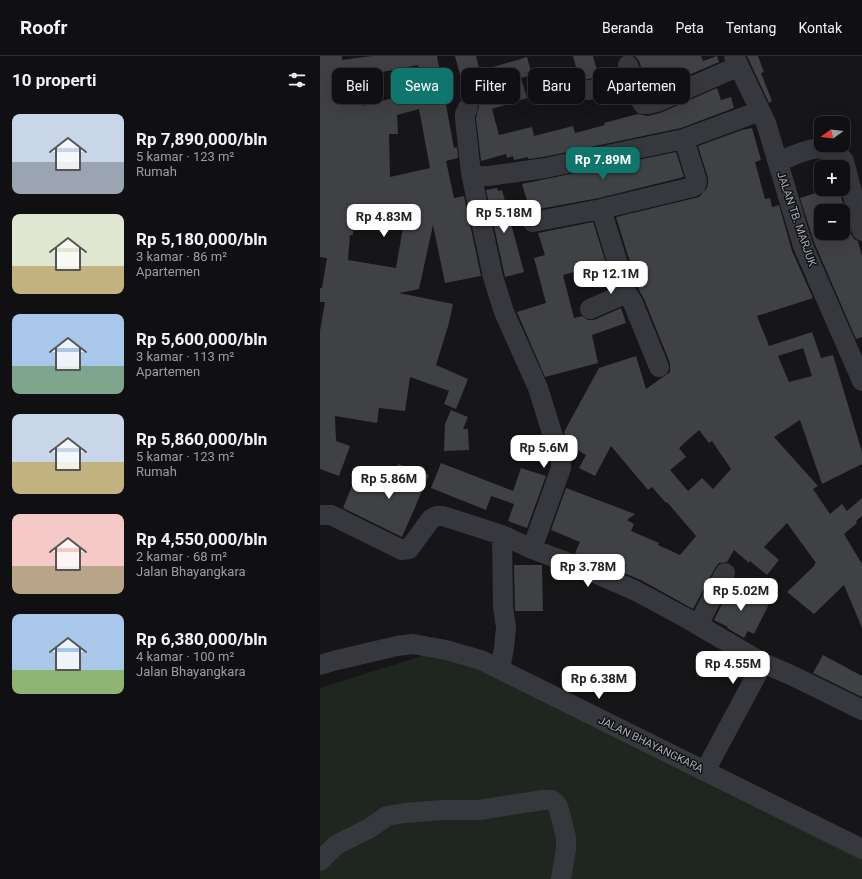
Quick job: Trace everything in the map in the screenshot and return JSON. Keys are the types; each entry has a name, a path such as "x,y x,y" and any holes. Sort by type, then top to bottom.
{"street":[{"path":"589,90 631,74 642,104 648,104 657,102 736,61"},
{"name":"JALAN TB. MARJUK","path":"736,61 766,123 804,246 862,380"},
{"path":"468,108 465,114 465,119 471,173 492,277 504,312 538,388 561,462 561,468 532,549"},
{"path":"471,173 489,176 545,168 684,139 760,111"},
{"path":"533,222 601,209 693,188 697,181 684,139"},
{"path":"778,162 813,149 829,149 840,156 844,161 862,230"},
{"path":"601,209 627,293 633,303 659,367"},
{"path":"590,309 627,293"},
{"path":"324,511 402,550 409,549 431,519 437,516 443,516 502,536 588,570 636,591 763,663 862,710"},
{"path":"500,669 506,627 503,606 502,536"},
{"path":"698,625 725,573"},
{"name":"JALAN BHAYANGKARA","path":"320,665 333,660 413,644 446,650 481,660 862,849"},
{"path":"705,771 763,663"},
{"path":"320,861 323,860 336,845 370,828 387,816 436,811 479,810 543,800 552,800 558,806 566,837 566,849 561,879"}],"shaded area":[{"path":"441,650 862,856 862,879 320,879 320,688"}],"building":[{"path":"320,56 342,56 342,60 372,56 437,56 439,68 419,68 418,65 403,68 391,68 391,70 383,72 383,68 332,68 332,104 363,104 363,106 370,104 383,104 383,101 391,99 391,104 446,104 454,148 457,147 458,158 446,161 454,198 464,196 481,276 445,283 433,225 419,289 399,293 453,304 449,323 436,365 468,379 456,409 444,404 449,391 410,377 405,411 379,408 377,423 335,416 336,441 350,446 339,476 320,469 320,331 325,302 320,302 320,288 322,288 327,258 320,257","holes":["419,109 430,168 390,177 389,134 398,134 397,115","353,227 403,227 396,268 348,260 350,235 353,235"]},
{"path":"455,56 476,56 479,68 461,68 461,78"},
{"path":"573,56 593,56 596,68 593,68 593,78 585,80 585,68 576,68"},
{"path":"635,56 701,56 703,61 717,56 719,62 690,75 690,68 641,68"},
{"path":"747,56 758,56 764,72 761,73 772,101 769,103"},
{"path":"527,57 530,68 528,68 528,76 521,78 527,98 520,100 520,68 490,68"},
{"path":"717,88 721,100 731,97 734,108 681,128 543,157 528,159 528,157 514,160 513,156 507,158 506,154 481,161 476,118 478,104 508,104 492,109 499,135 532,127 534,136 573,126 575,133 605,125 604,123 638,114 648,116 660,113 681,104 690,104 690,100"},
{"path":"752,128 761,160 755,162 765,199 770,198 772,207 779,205 792,251 813,298 757,316 769,346 812,332 821,358 833,355 862,452 862,464 822,484 800,420 774,437 818,486 813,489 830,514 842,504 847,511 862,498 862,516 856,521 857,523 844,534 862,564 862,628 844,585 814,614 787,592 816,563 787,523 764,547 779,560 767,575 750,561 749,563 734,550 727,562 719,563 715,568 693,609 641,580 575,553 580,542 551,530 566,488 635,514 627,520 634,524 631,531 659,543 658,545 680,555 696,536 652,487 648,490 611,446 595,476 579,468 586,455 568,445 564,432 599,368 636,356 646,389 670,372 670,363 644,299 638,288 616,217 699,197 707,188 708,178 698,146 742,130","holes":["803,348 812,376 789,382 778,356","699,430 709,443 712,441 731,469 713,489 702,478 688,491 670,470 686,457 679,448"]},
{"path":"676,152 684,177 599,198 539,209 538,205 529,207 522,184"},
{"path":"497,188 498,191 502,190 524,272 505,277 486,190"},
{"path":"814,194 814,196 841,196 843,204 814,204 814,240 850,240 850,230 854,239 858,241 862,256 862,337 856,339 814,242 800,198"},
{"path":"593,222 606,263 563,275 574,318 582,316 588,320 594,320 621,308 626,323 592,335 598,363 545,377 517,312 546,303 534,258 545,255 538,233"},
{"path":"451,410 468,417 463,429 468,429 469,450 444,451 445,424"},
{"path":"441,463 513,491 521,468 546,476 527,528 508,521 514,504 491,496 486,510 431,488"},
{"path":"398,464 429,475 402,537 343,508 354,481 388,494"},
{"path":"514,565 542,565 543,611 515,611"},
{"path":"732,584 769,604 754,634 748,631 744,638 727,628 728,627 714,620"},
{"path":"823,655 862,676 862,697 813,673"}]}
